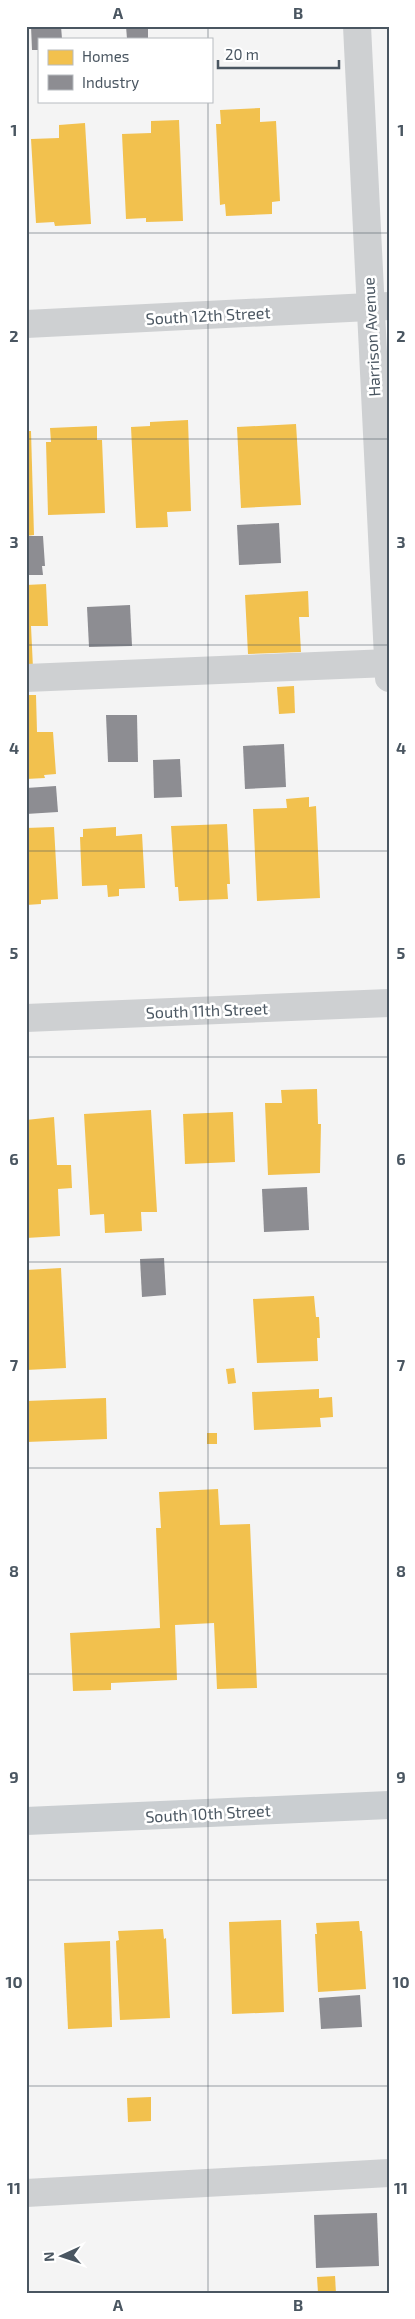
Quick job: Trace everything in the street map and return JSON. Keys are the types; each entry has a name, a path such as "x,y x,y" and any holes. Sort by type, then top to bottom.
{"main road":[{"name":"South 10th Street","path":"26,1821 389,1805"}],"street":[{"name":"Harrison Avenue","path":"357,26 379,307 389,678"},
{"name":"South 12th Street","path":"26,324 379,307"},
{"path":"26,678 388,663"},
{"name":"South 11th Street","path":"26,1018 389,1003"},
{"path":"26,2193 389,2174"}],"building: Homes":[{"path":"260,108 260,122 276,121 280,201 272,202 272,214 226,216 225,204 220,205 216,124 221,124 220,110"},
{"path":"179,120 183,221 146,222 146,218 126,219 122,134 151,133 151,121"},
{"path":"85,123 91,224 55,226 54,222 36,223 31,139 59,138 59,125"},
{"path":"188,420 191,511 167,512 168,527 136,528 131,427 150,426 150,422"},
{"path":"296,424 301,505 241,508 237,427"},
{"path":"97,426 97,440 102,440 105,513 48,515 46,442 51,442 50,428"},
{"path":"26,431 31,431 34,535 26,536"},
{"path":"46,584 48,626 31,626 33,668 26,668 26,585"},
{"path":"308,591 309,617 299,617 301,652 248,654 245,595"},
{"path":"294,686 295,713 279,714 277,687"},
{"path":"26,695 36,695 37,732 53,732 56,774 44,775 45,778 26,779"},
{"path":"309,797 309,807 316,806 320,898 257,901 253,809 287,808 286,799"},
{"path":"227,824 230,884 227,884 228,899 179,901 178,887 175,887 171,826"},
{"path":"54,827 58,899 41,900 41,904 26,905 26,828"},
{"path":"116,827 116,836 142,834 145,888 119,889 119,896 108,897 107,885 82,886 80,837 83,837 83,829"},
{"path":"317,1089 318,1124 321,1124 320,1173 268,1175 265,1103 282,1103 281,1090"},
{"path":"151,1110 157,1212 141,1212 142,1231 105,1233 104,1214 90,1215 84,1114"},
{"path":"233,1112 235,1162 185,1164 183,1114"},
{"path":"54,1117 57,1165 71,1165 72,1188 58,1189 60,1236 26,1238 26,1120"},
{"path":"61,1268 66,1368 26,1370 26,1270"},
{"path":"314,1296 316,1317 319,1317 320,1338 317,1338 318,1361 257,1363 253,1299"},
{"path":"234,1368 236,1383 228,1384 226,1369"},
{"path":"319,1389 319,1398 332,1397 333,1417 320,1418 321,1427 254,1430 252,1392"},
{"path":"106,1398 107,1439 26,1442 26,1401"},
{"path":"207,1433 217,1433 217,1444 207,1444"},
{"path":"218,1489 220,1525 250,1524 257,1688 217,1689 214,1623 175,1625 177,1680 111,1683 111,1690 73,1691 70,1633 160,1628 156,1528 161,1528 159,1492"},
{"path":"281,1920 284,2012 232,2014 229,1922"},
{"path":"359,1921 360,1931 362,1931 366,1989 318,1992 316,1923"},
{"path":"163,1929 164,1939 166,1938 170,2018 120,2020 116,1941 119,1940 118,1931"},
{"path":"110,1941 112,2027 68,2029 64,1943"},
{"path":"151,2097 151,2121 128,2122 127,2098"},
{"path":"335,2276 336,2293 318,2293 317,2277"}],"building: Industry":[{"path":"31,26 61,26 62,38 38,38 38,50 32,50"},
{"path":"126,26 148,26 148,38 127,38"},
{"path":"279,523 281,563 239,565 237,525"},
{"path":"26,536 43,536 45,566 42,566 43,575 28,575"},
{"path":"130,605 132,646 89,647 87,607"},
{"path":"106,715 137,715 138,762 108,762"},
{"path":"284,744 286,787 245,789 243,746"},
{"path":"180,759 182,797 154,798 153,760"},
{"path":"56,786 58,812 26,814 26,788"},
{"path":"307,1187 309,1230 264,1232 262,1189"},
{"path":"164,1258 166,1295 142,1297 140,1259"},
{"path":"360,1995 362,2027 321,2029 319,1998"},
{"path":"377,2213 379,2266 316,2268 314,2215"}]}
